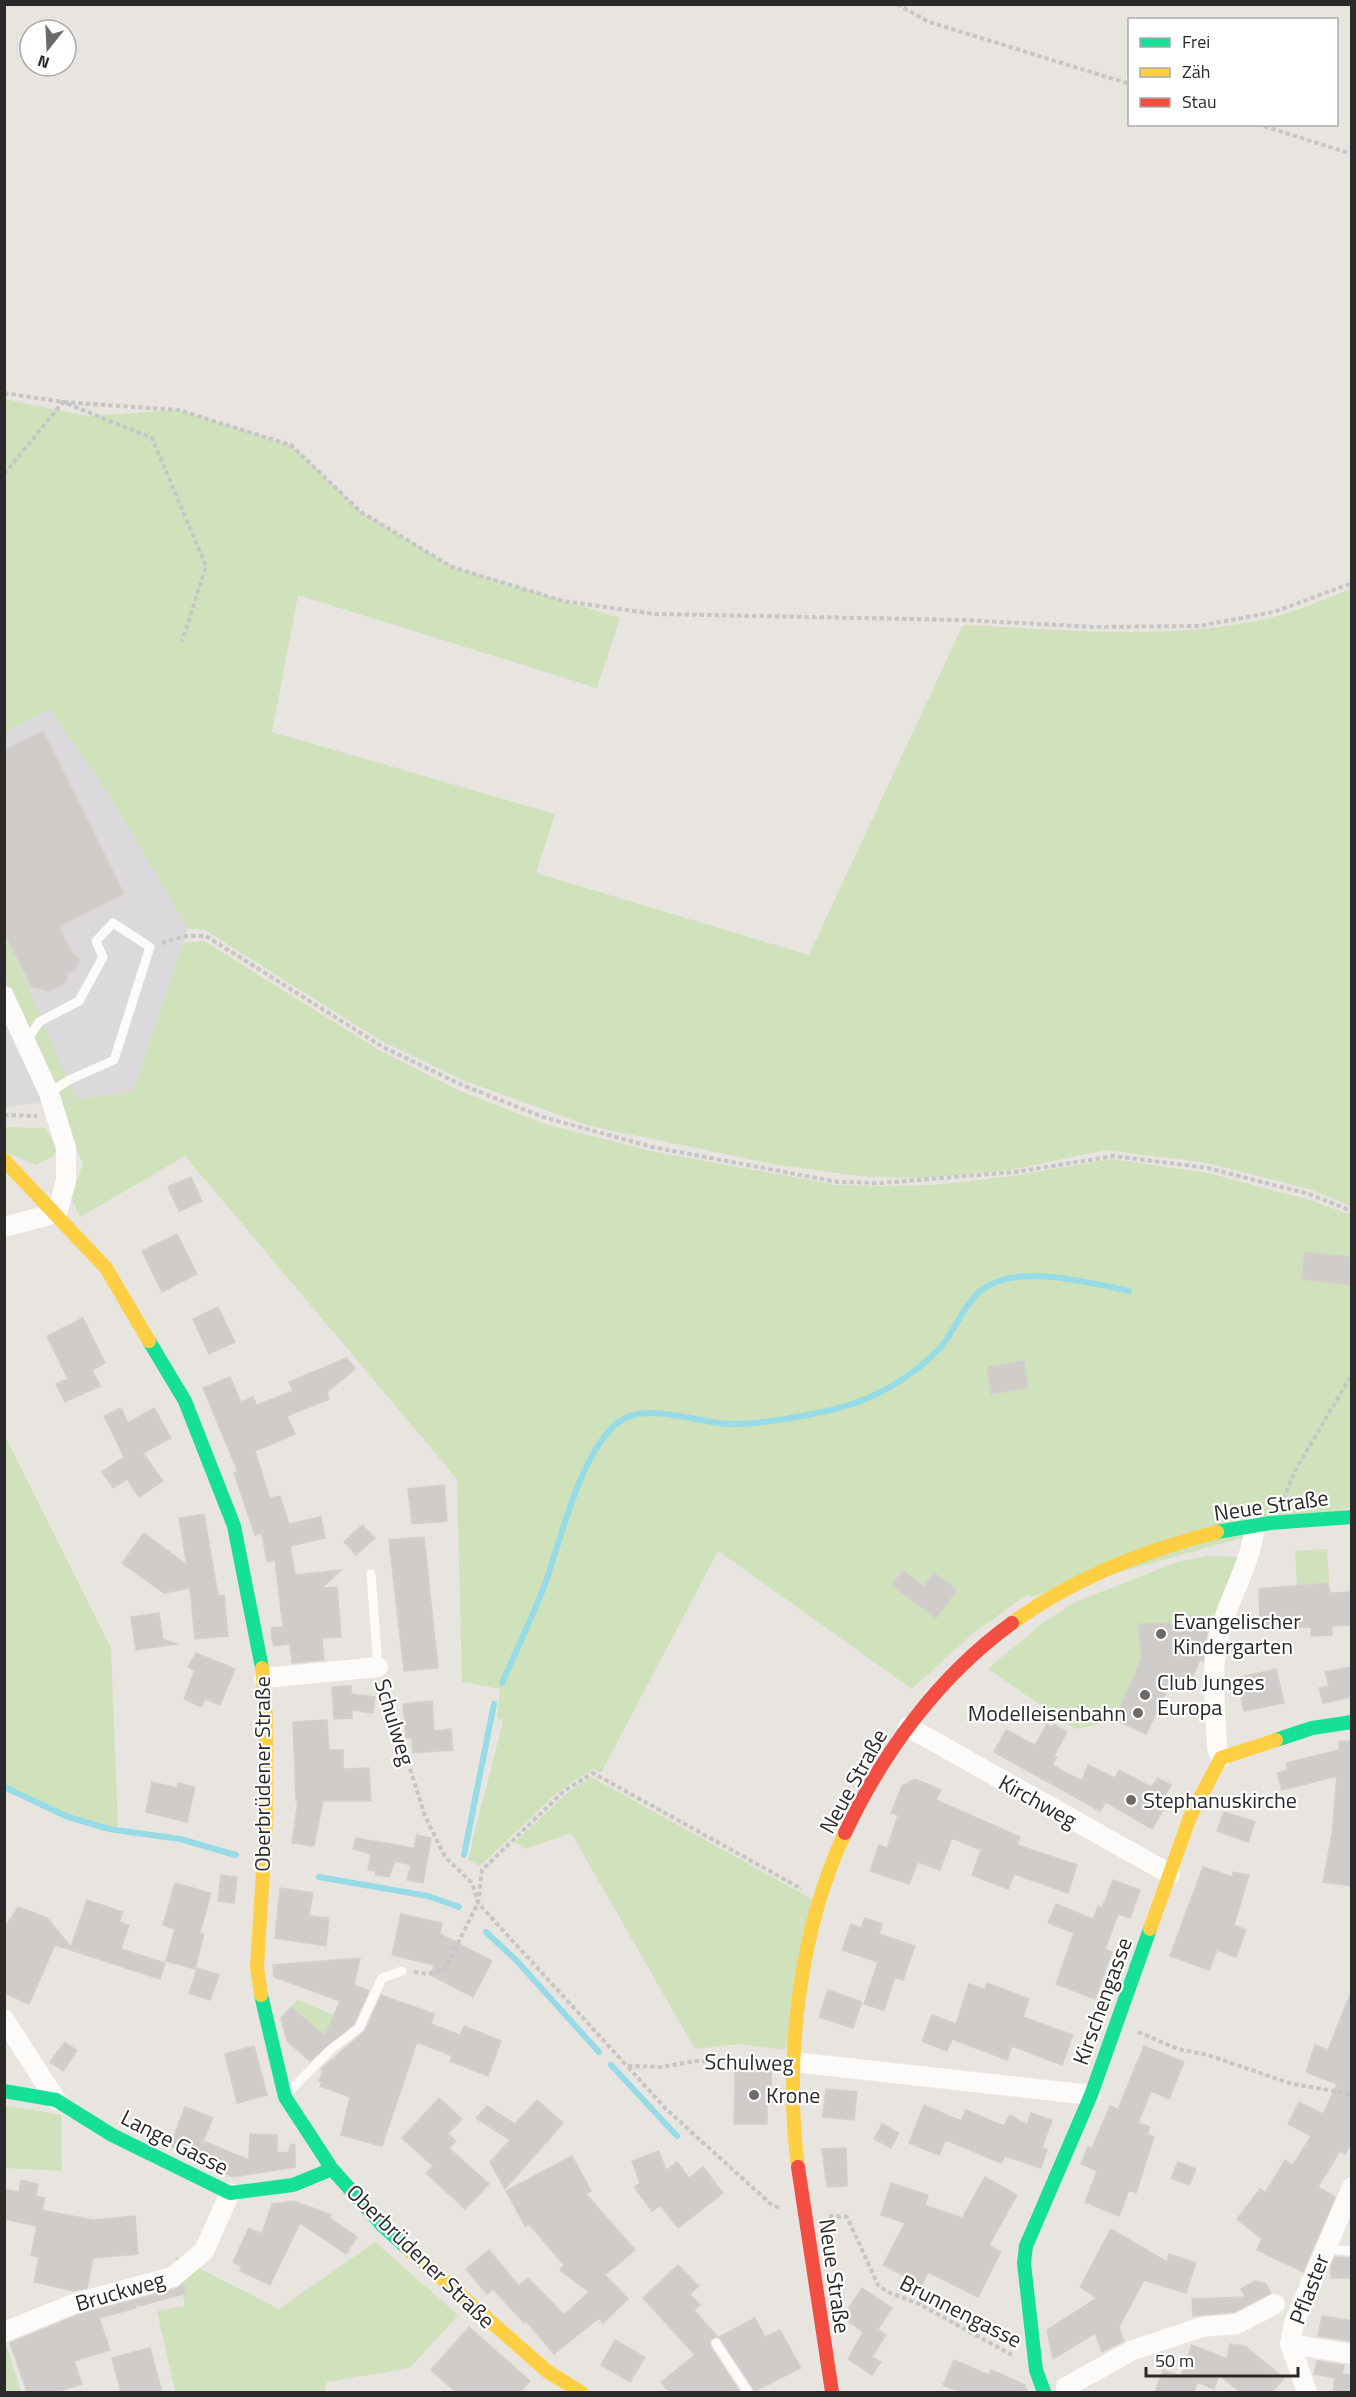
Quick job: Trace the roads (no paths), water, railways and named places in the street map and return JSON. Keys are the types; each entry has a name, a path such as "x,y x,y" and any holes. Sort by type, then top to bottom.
{"street":[{"path":"4,996 49,1093 66,1148 66,1181 57,1213 4,1227"},
{"name":"Oberbrüdener Straße","path":"4,1160 57,1213 106,1268 185,1401 234,1526 264,1678 266,1822 257,1967 263,2011 285,2097 333,2169 382,2225 548,2372 581,2392"},
{"name":"Oberbrüdener Straße","path":"4,1183 57,1213"},
{"name":"Neue Straße","path":"832,2392 794,2141 794,2062 804,1980 821,1900 856,1808 908,1727 966,1662 1031,1610 1076,1584 1139,1556 1211,1534 1277,1522 1352,1517"},
{"path":"1255,1526 1252,1551 1219,1633 1214,1658 1217,1748 1221,1758 1312,1728 1352,1722"},
{"path":"264,1678 378,1667"},
{"name":"Kirchweg","path":"908,1727 1170,1874"},
{"name":"Kirschengasse","path":"1060,2391 1036,2370 1024,2263 1026,2246 1091,2095 1190,1817 1221,1758"},
{"path":"4,2019 56,2100"},
{"name":"Schulweg","path":"794,2062 1091,2095"},
{"name":"Lange Gasse","path":"4,2091 56,2100 112,2135 230,2193 293,2184 333,2169"},
{"name":"Pflaster","path":"1307,2392 1290,2344 1294,2323 1352,2187"},
{"name":"Bruckweg","path":"4,2332 76,2303 173,2277 204,2251 230,2193"},
{"path":"1060,2391 1133,2350 1202,2327 1237,2324 1275,2304"},
{"path":"1290,2344 1352,2354"}],"lane":[{"path":"26,1042 39,1022 79,1001 103,957 96,941 113,923 150,947 114,1060 69,1080 49,1093"},
{"path":"371,1574 378,1667"},
{"path":"285,2097 330,2050 359,2028 382,1978 402,1971"},
{"path":"1324,2249 1352,2251"},
{"path":"716,2343 748,2392"}],"waterway":[{"path":"502,1683 544,1587 564,1524 590,1459 614,1426 626,1418 655,1413 718,1423 744,1424 782,1420 831,1410 876,1395 917,1369 940,1348 976,1295 998,1281 1015,1277 1055,1277 1129,1291"},
{"path":"464,1855 494,1704"},
{"path":"4,1787 68,1817 109,1829 180,1839 236,1855"},
{"path":"319,1877 428,1896 459,1907"},
{"path":"486,1932 516,1960 599,2052"},
{"path":"611,2065 677,2136"}],"place":[{"name":"Evangelischer Kindergarten","path":"1161,1634"},
{"name":"Club Junges Europa","path":"1145,1695"},
{"name":"Modelleisenbahn","path":"1138,1713"},
{"name":"Stephanuskirche","path":"1131,1800"},
{"name":"Krone","path":"754,2095"}]}
